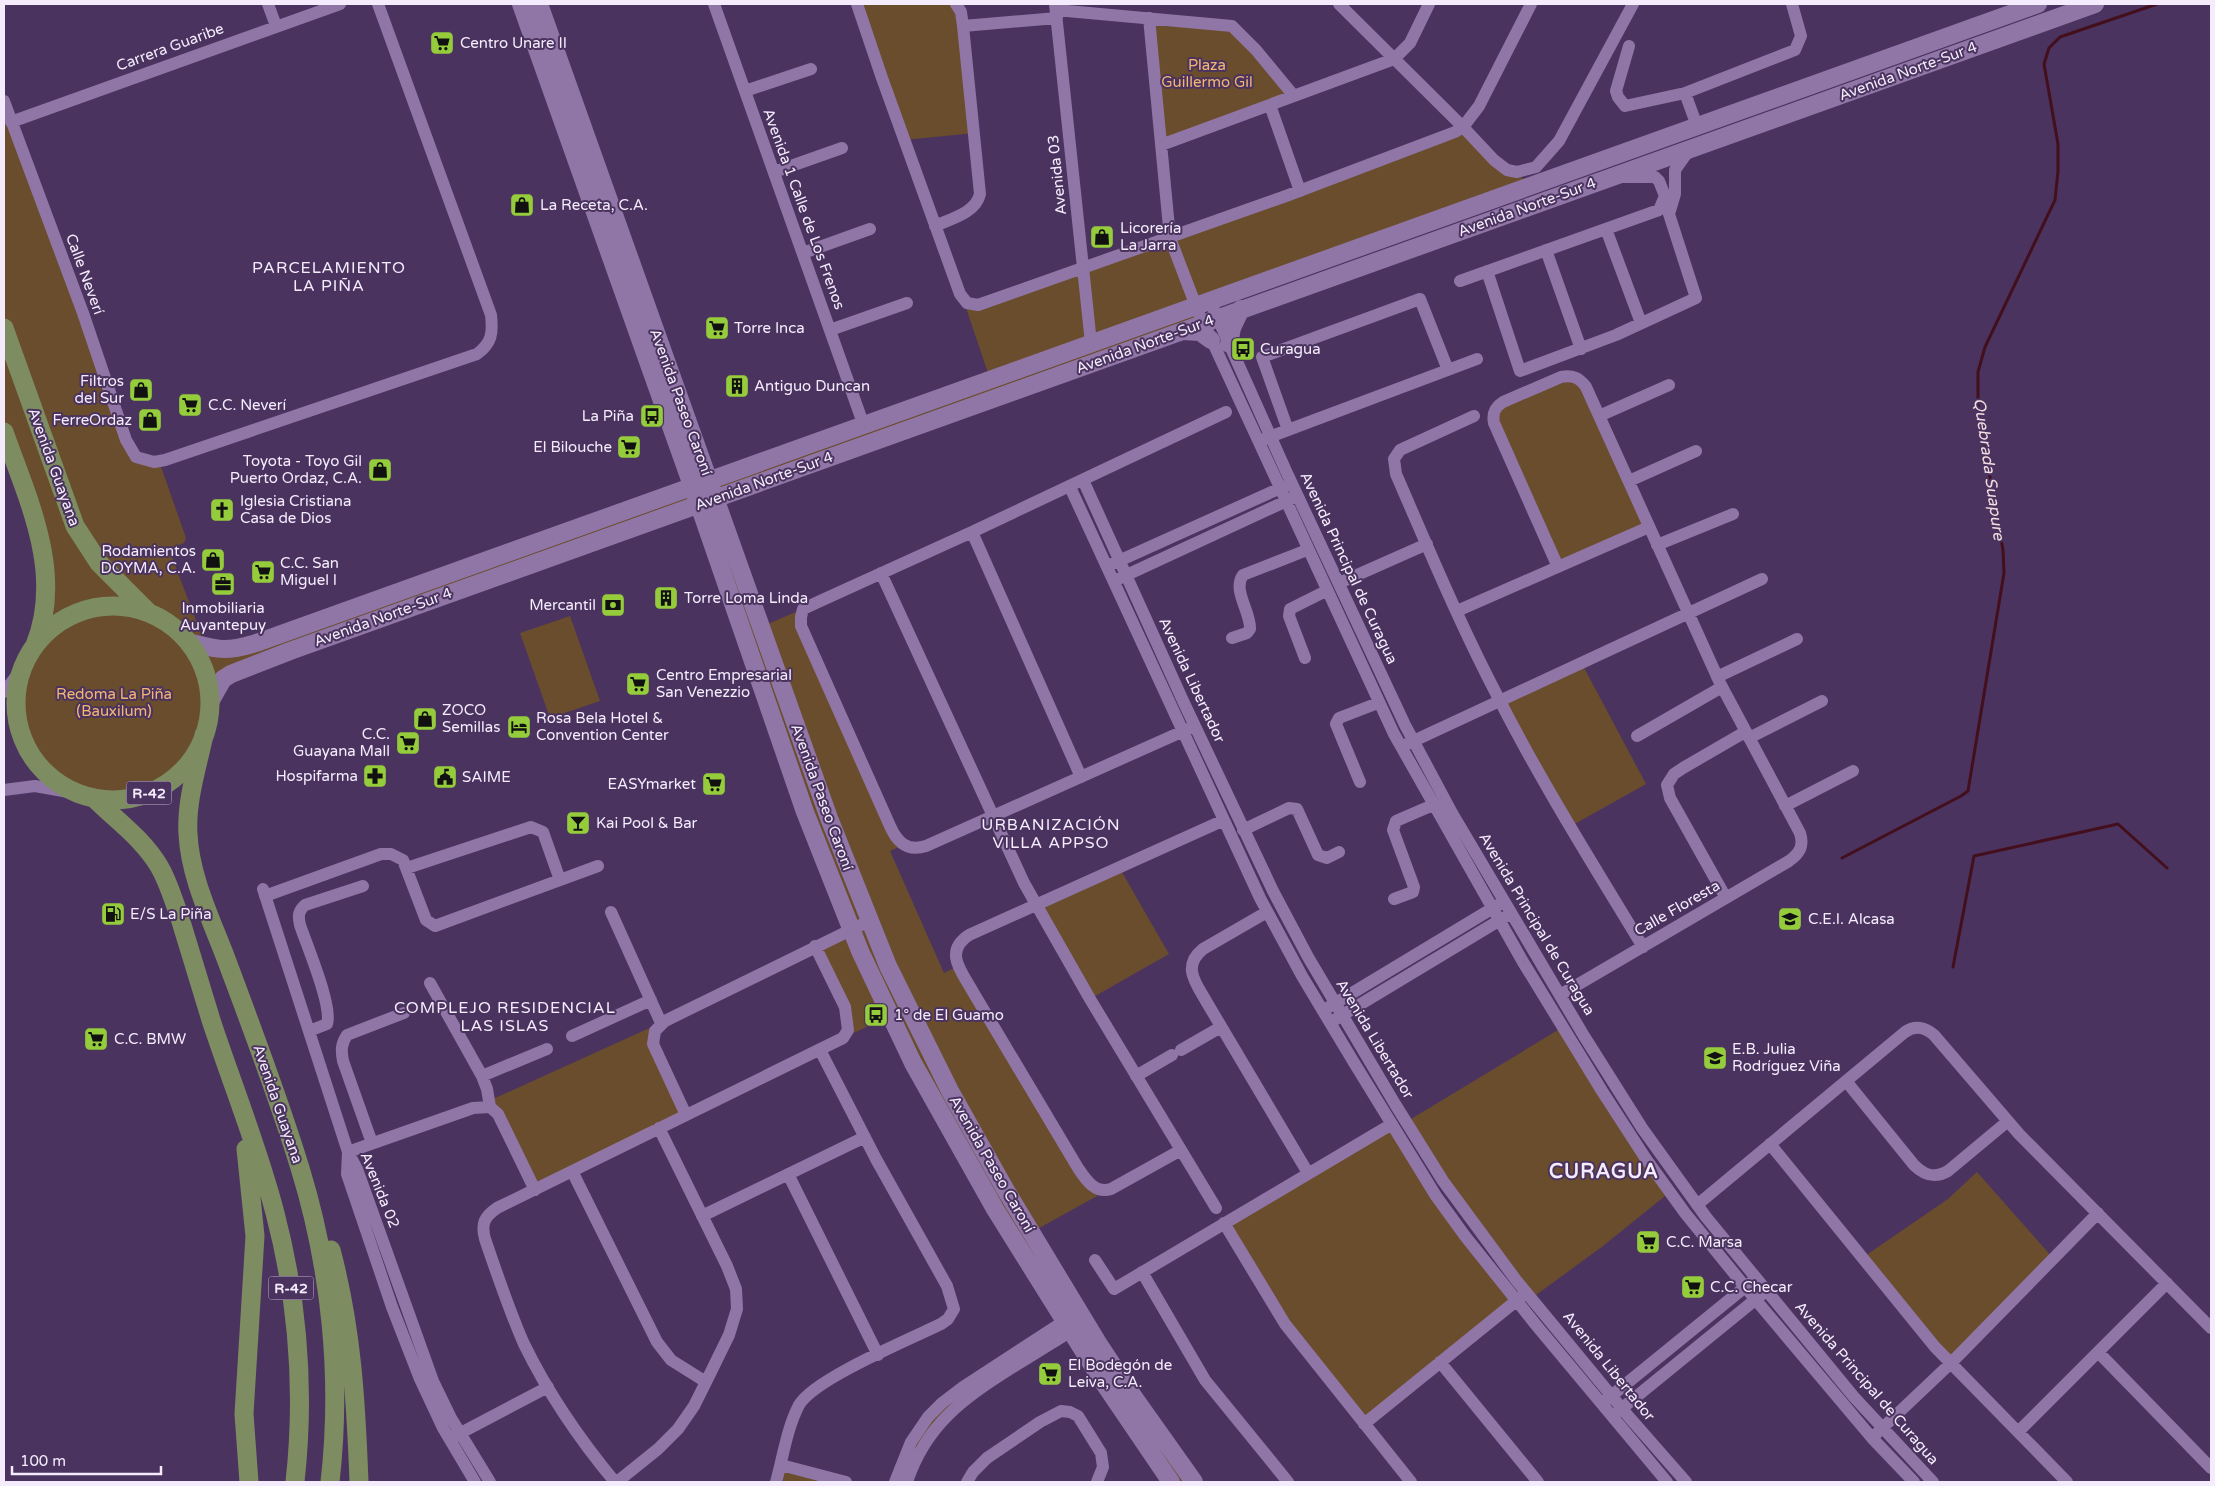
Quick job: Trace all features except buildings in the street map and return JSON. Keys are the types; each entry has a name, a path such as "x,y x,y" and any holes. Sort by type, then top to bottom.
{"main road":[{"name":"Avenida Paseo Caroní","path":"520,4 686,470 701,485"},
{"name":"Avenida Paseo Caroní","path":"539,4 701,460 701,485 805,812 851,929 896,1029 945,1123 995,1209 1194,1482"},
{"name":"Avenida Norte-Sur 4","path":"188,642 216,650 230,650 256,643 2038,4"},
{"name":"Avenida Norte-Sur 4","path":"210,702 223,679 242,669 1210,320 2095,4"},
{"path":"1229,344 1232,328 1241,309"},
{"name":"Avenida Guayana","path":"4,328 75,526 99,563 149,613"},
{"path":"1180,331 1200,332 1211,340"},
{"name":"R-42","path":"4,432 40,532 44,552 45,596 37,639 28,658 18,693 17,710 23,738 44,771 58,782 87,796 136,837 159,866 188,940 211,1018 275,1213 291,1292 299,1380 298,1452 295,1482"},
{"path":"701,460 711,472 727,475"},
{"path":"675,494 684,484 686,470"},
{"path":"669,516 691,518 716,529 725,516 728,506 742,490"},
{"name":"Avenida Paseo Caroní","path":"716,529 869,921 928,1048 1121,1410 1171,1482"},
{"name":"R-42","path":"28,658 51,629 78,613 95,608 114,606 149,613 177,630 199,658 206,676 210,702 204,735 194,757 185,769 165,786 138,797 125,800 87,796"},
{"name":"Avenida Guayana","path":"204,735 188,818 188,843 194,870 274,1089 300,1170 320,1250 332,1343 335,1404 330,1482"},
{"path":"239,1100 250,1172 255,1236 244,1414 249,1482"},
{"path":"300,1170 330,1248 348,1322 354,1382 359,1482"}],"street":[{"path":"268,4 276,26"},
{"name":"Carrera Guaribe","path":"11,122 340,4"},
{"name":"Calle Neverí","path":"4,101 83,313 126,440 136,457 149,462 165,460 477,354 492,339 491,315 378,4"},
{"name":"Avenida 1 Calle de Los Frenos","path":"714,4 864,426"},
{"path":"857,4 960,294 967,303 972,305 985,304 1446,137 1463,127 1479,106 1532,4"},
{"path":"935,226 970,209 976,204 980,194 964,26 961,12 956,4"},
{"path":"1339,4 1494,160 1507,170 1517,172 1536,166 1559,141 1633,4"},
{"path":"1161,145 1394,59 1410,42 1429,4"},
{"path":"1629,46 1616,90 1618,97 1626,106 1685,93 1795,50 1801,36 1792,4"},
{"path":"964,26 1056,10 1232,26 1256,50 1294,96"},
{"name":"Avenida 03","path":"1056,10 1091,343"},
{"path":"1149,18 1170,238 1210,320"},
{"path":"745,91 811,68"},
{"path":"1685,93 1697,126"},
{"path":"1270,105 1300,191"},
{"path":"774,172 842,148"},
{"path":"1487,271 1520,371 1581,349 1696,298 1669,216 1670,195 1675,170 1690,149"},
{"path":"1607,178 1655,176 1675,170"},
{"path":"1517,172 1528,186"},
{"path":"1655,176 1663,189 1670,195"},
{"path":"1460,281 1656,211 1670,195"},
{"path":"802,253 870,229"},
{"path":"1606,229 1641,323"},
{"path":"1546,250 1581,349"},
{"path":"1288,430 1262,358 1271,354 1420,299 1448,370"},
{"path":"830,330 907,303"},
{"name":"Avenida Principal de Curagua","path":"1210,320 1211,340 1400,747 1492,908 1573,1044 1646,1159 1685,1213 1872,1438 1914,1482"},
{"name":"Avenida Principal de Curagua","path":"1210,320 1229,344 1388,691 1413,741 1511,913 1642,1128 1697,1205 1756,1278 1882,1429 1932,1482"},
{"path":"1258,442 1476,359"},
{"path":"1558,567 1494,423 1494,412 1504,402 1561,377 1569,376 1577,378 1583,383 1720,682 1785,806 1853,770"},
{"path":"1599,416 1669,385"},
{"path":"1195,726 914,849 902,845 894,835 824,679 801,622 801,613 807,607 1070,487 1226,412"},
{"path":"1474,416 1405,447 1395,456 1396,474 1499,700 1536,768 1643,947"},
{"path":"1629,481 1696,451"},
{"name":"Avenida Libertador","path":"1083,480 1244,830 1288,921 1335,1003 1443,1180 1607,1400 1611,1417 1667,1482"},
{"path":"1107,566 1292,483"},
{"name":"Avenida Libertador","path":"1070,487 1222,820 1267,912 1322,1010 1392,1124 1450,1215 1516,1301 1607,1400 1622,1408 1686,1482"},
{"path":"1114,581 1298,496"},
{"path":"1657,545 1733,514"},
{"path":"1457,611 1649,527"},
{"path":"972,532 1081,777"},
{"path":"1339,583 1427,544"},
{"path":"1232,638 1247,633 1250,630 1247,609 1239,589 1239,580 1243,575 1307,550"},
{"path":"881,573 1035,904 1216,1208"},
{"path":"1400,747 1762,579"},
{"path":"1305,658 1289,616 1290,609 1296,604 1326,591"},
{"path":"1636,736 1720,682 1797,639"},
{"path":"4,692 28,658"},
{"path":"1726,898 1670,798 1667,785 1678,771 1747,735 1822,701"},
{"path":"1360,782 1336,724 1338,718 1378,703"},
{"path":"4,790 35,786 87,796"},
{"path":"1394,899 1413,892 1414,887 1392,830 1396,821 1433,805"},
{"name":"Calle Floresta","path":"1560,995 1797,855 1802,843 1800,833 1785,806"},
{"path":"1244,830 1289,808 1297,808 1318,855 1327,858 1339,852"},
{"path":"1180,1150 1111,1189 1104,1191 1096,1189 1088,1182 958,966 956,957 957,947 969,936 1035,904 1222,820"},
{"path":"560,880 543,832 531,827 408,868 426,920 435,926 560,880 598,866"},
{"name":"Avenida 02","path":"408,868 403,860 397,856 381,854 264,893 348,1152 357,1169 427,1366 475,1482"},
{"path":"309,1031 327,1024 329,1018 324,996 300,925 298,916 300,910 305,905 363,886"},
{"path":"1322,1010 1504,901"},
{"path":"610,912 661,1023"},
{"path":"1267,912 1203,949 1192,961 1192,975 1308,1173"},
{"path":"1330,1023 1511,913"},
{"path":"686,1115 653,1044 655,1031 661,1023 869,921"},
{"path":"659,1128 733,1281 738,1300 735,1320 694,1406 678,1429 648,1457 616,1482 577,1432 548,1386 514,1320 483,1231 484,1221 491,1212 659,1128 843,1038 846,1035 848,1025 842,1002 815,946"},
{"path":"430,983 482,1076 487,1089 490,1107 498,1114 535,1190"},
{"path":"572,1036 651,1000"},
{"path":"372,1143 343,1061 342,1041 346,1035 404,1013"},
{"path":"1136,1076 1221,1027"},
{"path":"1697,1205 1905,1032 1912,1028 1922,1028 1934,1036 2008,1122 2211,1328"},
{"path":"482,1076 548,1050"},
{"path":"781,1481 781,1465 795,1414 809,1393 832,1378 941,1324 952,1314 954,1304 947,1286 865,1137 820,1050"},
{"path":"1846,1081 1914,1165 1928,1175 1938,1176 1948,1172 2008,1122"},
{"path":"348,1152 473,1108 490,1107"},
{"path":"1095,1260 1114,1289 1392,1124"},
{"path":"702,1216 865,1137"},
{"path":"1770,1144 1915,1324 2067,1482"},
{"path":"572,1172 657,1342 671,1360 706,1382"},
{"path":"788,1174 878,1355"},
{"path":"1872,1438 1951,1363 2098,1213"},
{"path":"1224,1223 1284,1324 1411,1482"},
{"path":"1142,1272 1205,1380 1288,1482"},
{"path":"1607,1400 1756,1278"},
{"path":"2018,1432 2167,1283"},
{"path":"1611,1417 1766,1290"},
{"path":"1364,1424 1526,1292"},
{"path":"894,1482 911,1442 928,1417 942,1403 963,1387 1075,1321"},
{"path":"907,1482 923,1445 953,1408 1075,1321"},
{"path":"2098,1352 2211,1468"},
{"path":"1440,1362 1538,1482"},
{"path":"455,1436 548,1386"},
{"path":"967,1482 973,1472 987,1458 1040,1422 1060,1411 1070,1412 1078,1416 1101,1453 1103,1468 1097,1482"},
{"name":"Avenida 02","path":"455,1436 490,1482"},
{"path":"781,1465 846,1482"}],"green space":[{"name":"Redoma La Piña (Bauxilum)","path":"521,4 539,4 709,482 990,379 963,299 967,303 1463,127 1517,172 1529,186 1196,306 1203,322 715,500 761,627 803,609 801,613 903,845 890,851 944,973 958,966 1078,1168 1108,1190 1032,1232 1194,1482 1171,1482 1071,1331 963,1400 895,1482 928,1417 1064,1320 890,1016 843,1038 848,1030 815,946 851,929 699,505 242,669 210,702 204,735 194,757 185,769 153,792 139,797 110,800 80,794 58,783 44,771 23,738 17,710 18,693 33,639 46,575 4,432 4,101 130,450 159,461 186,538 184,543 169,549 206,647 216,650 692,488"},
{"path":"857,4 956,4 975,133 904,140"},
{"name":"Plaza Guillermo Gil","path":"1149,18 1226,24 1294,96 1161,145"},
{"path":"1577,378 1649,527 1558,567 1494,423 1499,405"},
{"path":"570,616 600,701 550,718 520,633"},
{"path":"1581,662 1646,784 1571,826 1499,700"},
{"path":"1119,867 1169,954 1090,999 1035,904"},
{"path":"665,1021 655,1031 686,1115 535,1190 498,1114 473,1108"},
{"path":"1563,1027 1670,1192 1603,1246 1532,1298 1406,1122"},
{"path":"1392,1124 1516,1301 1364,1424 1298,1342 1224,1223"},
{"path":"1977,1172 2053,1258 1951,1363 1862,1258 1948,1199"},
{"path":"781,1465 846,1482 788,1482 777,1479"}],"waterway":[{"name":"Quebrada Suapure","path":"1842,858 1968,791 2004,573 2003,550 1978,410 1978,372 1985,347 2055,200 2058,144 2044,64 2049,48 2060,37 2157,4"},
{"path":"1953,967 1974,856 2118,824 2167,868"}],"place":[{"name":"Centro Unare II","path":"442,43"},
{"name":"La Receta, C.A.","path":"522,205"},
{"name":"Licorería La Jarra","path":"1102,237"},
{"name":"Torre Inca","path":"717,328"},
{"name":"Curagua","path":"1243,349"},
{"name":"Antiguo Duncan","path":"737,386"},
{"name":"Filtros del Sur","path":"141,390"},
{"name":"C.C. Neverí","path":"190,405"},
{"name":"La Piña","path":"652,416"},
{"name":"FerreOrdaz","path":"150,420"},
{"name":"El Bilouche","path":"629,447"},
{"name":"Toyota - Toyo Gil Puerto Ordaz, C.A.","path":"380,470"},
{"name":"Iglesia Cristiana Casa de Dios","path":"222,510"},
{"name":"Rodamientos DOYMA, C.A.","path":"213,560"},
{"name":"C.C. San Miguel I","path":"263,572"},
{"name":"Inmobiliaria Auyantepuy","path":"223,584"},
{"name":"Torre Loma Linda","path":"666,598"},
{"name":"Mercantil","path":"613,605"},
{"name":"Centro Empresarial San Venezzio","path":"638,684"},
{"name":"ZOCO Semillas","path":"425,719"},
{"name":"Rosa Bela Hotel & Convention Center","path":"519,727"},
{"name":"C.C. Guayana Mall","path":"408,743"},
{"name":"Hospifarma","path":"375,776"},
{"name":"SAIME","path":"445,777"},
{"name":"EASYmarket","path":"714,784"},
{"name":"Kai Pool & Bar","path":"578,823"},
{"name":"E/S La Piña","path":"113,914"},
{"name":"C.E.I. Alcasa","path":"1790,919"},
{"name":"1° de El Guamo","path":"876,1015"},
{"name":"C.C. BMW","path":"96,1039"},
{"name":"E.B. Julia Rodríguez Viña","path":"1715,1058"},
{"name":"C.C. Marsa","path":"1648,1242"},
{"name":"C.C. Checar","path":"1693,1287"},
{"name":"El Bodegón de Leiva, C.A.","path":"1050,1374"}],"district":[{"name":"PARCELAMIENTO LA PIÑA","path":"329,277"},
{"name":"URBANIZACIÓN VILLA APPSO","path":"1051,834"},
{"name":"COMPLEJO RESIDENCIAL LAS ISLAS","path":"505,1017"},
{"name":"CURAGUA","path":"1604,1172"}]}
